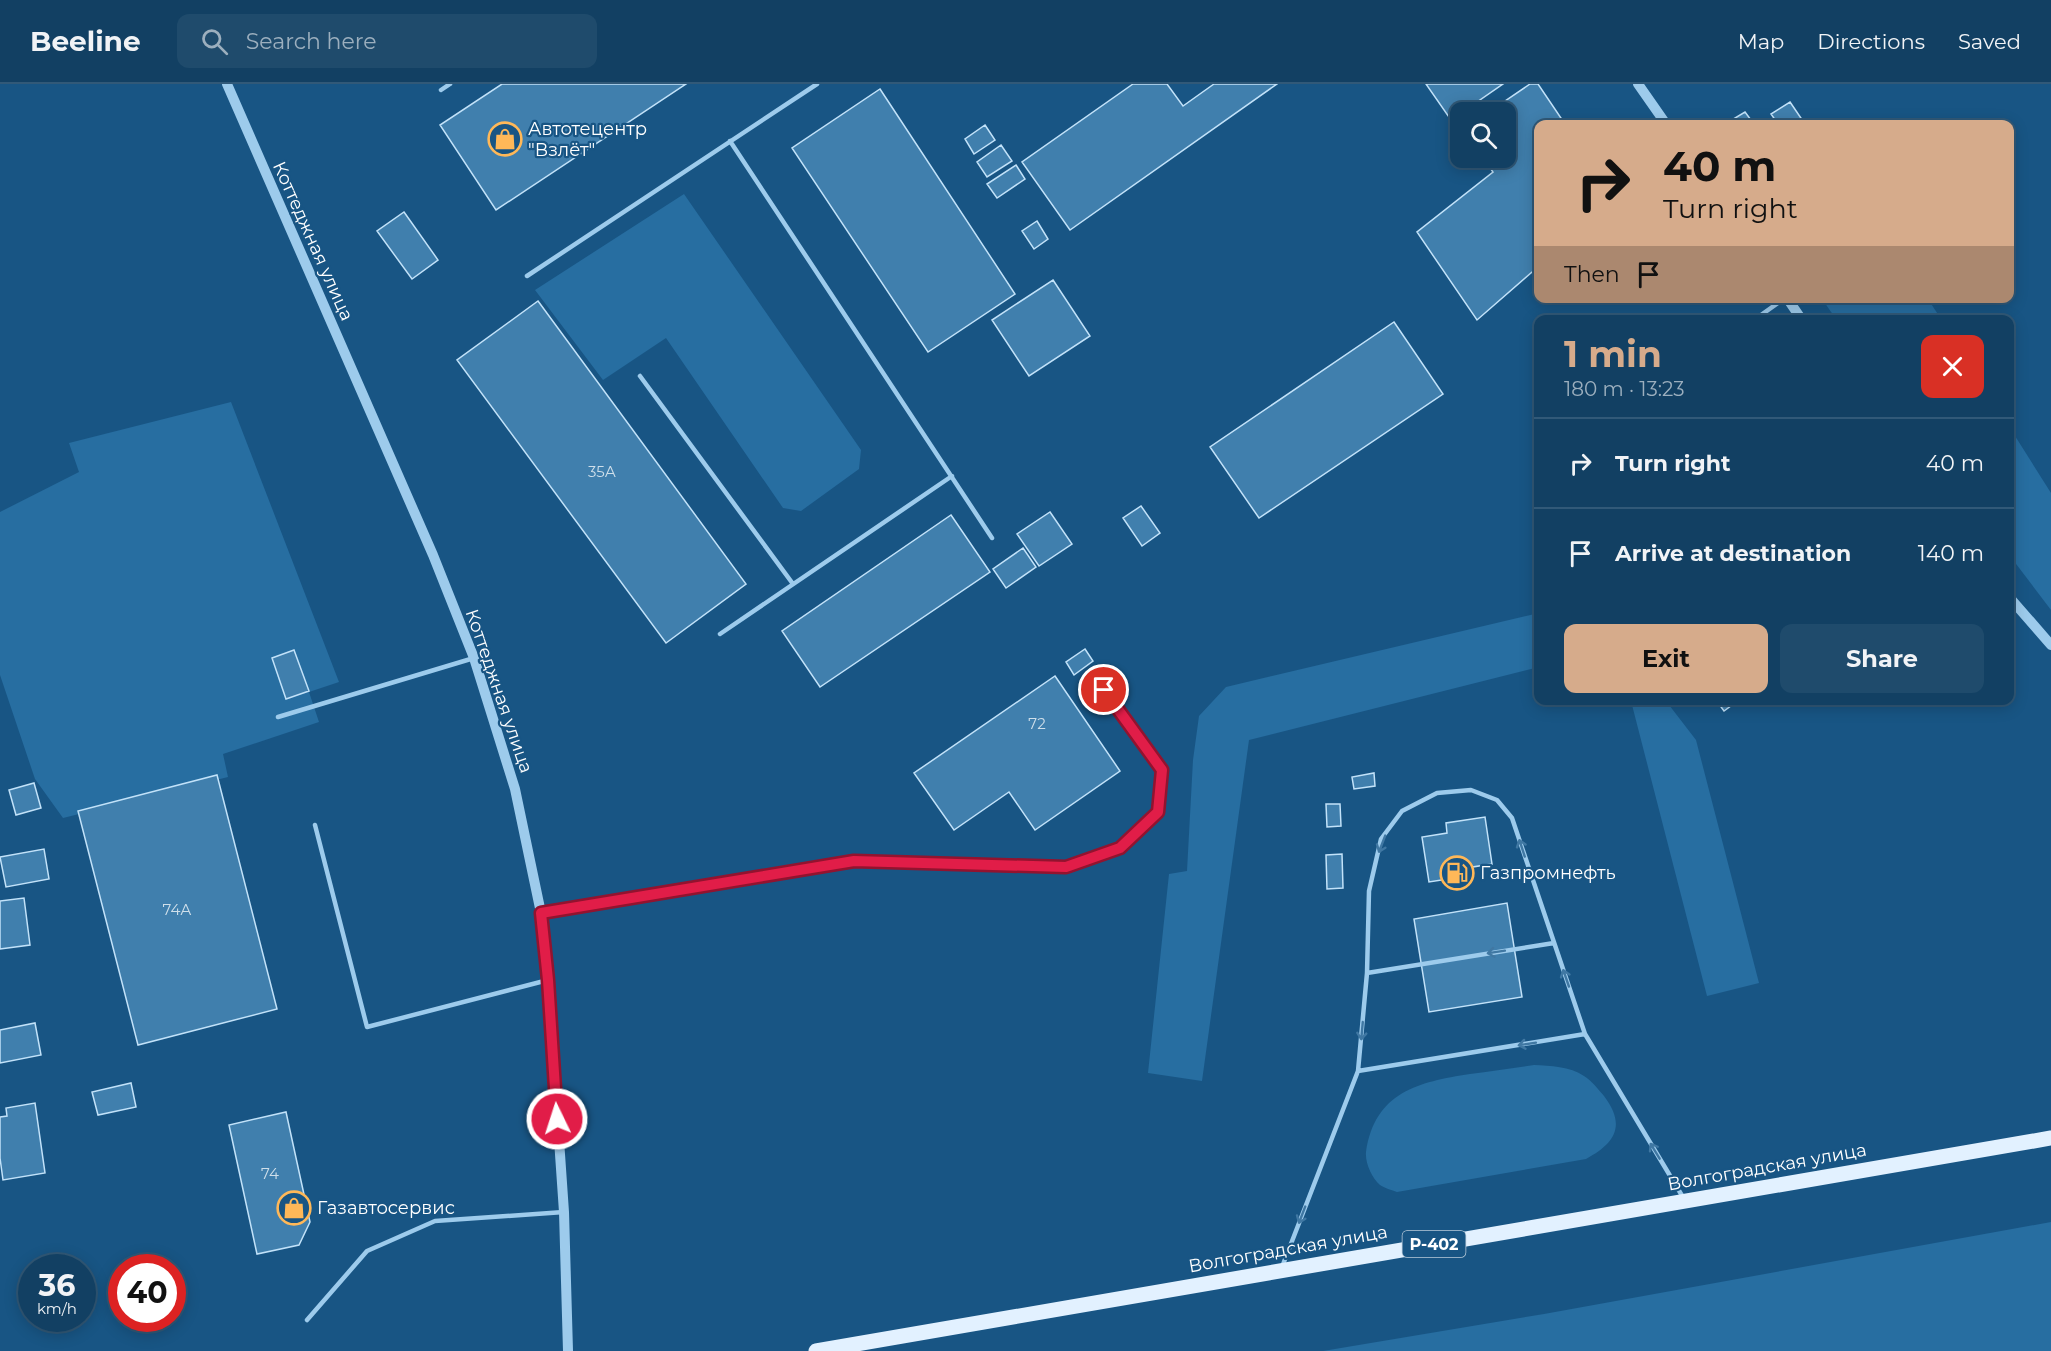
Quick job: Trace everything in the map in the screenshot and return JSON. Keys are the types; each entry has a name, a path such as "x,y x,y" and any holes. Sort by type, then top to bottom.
{"main road":[{"name":"Волгоградская улица","path":"816,1351 2051,1138"}],"street":[{"name":"Коттеджная улица","path":"227,84 433,555 474,658 516,789 541,913 548,980 564,1212 568,1351"},
{"path":"1638,84 1663,120"},
{"path":"2014,603 2051,645"}],"lane":[{"path":"441,90 450,84"},
{"path":"527,276 817,84"},
{"path":"730,141 992,538"},
{"path":"1761,315 1779,303"},
{"path":"640,376 793,584"},
{"path":"720,634 952,476"},
{"path":"278,717 474,658"},
{"path":"541,913 854,861 1066,867 1120,848 1158,812 1162,770 1104,690"},
{"path":"1280,1271 1358,1071 1367,973 1369,891 1381,839 1402,811 1437,793 1471,790 1497,800 1512,818 1585,1034 1685,1201"},
{"path":"315,825 367,1027 548,980"},
{"path":"1367,973 1554,943"},
{"path":"1358,1071 1585,1034"},
{"path":"307,1320 367,1251 435,1221 564,1212"}],"shaded area":[{"path":"684,194 861,450 859,469 801,511 783,508 666,338 603,380 535,290"},
{"path":"1825,303 1931,303 1938,315 1833,315"},
{"path":"231,402 339,682 309,692 319,722 223,754 228,777 63,818 35,779 0,675 0,512 79,472 69,443"},
{"path":"2014,434 2051,493 2051,610 2014,561"},
{"path":"1534,614 1534,668 1249,740 1202,1081 1148,1073 1169,874 1187,871 1193,760 1199,716 1226,687"},
{"path":"1632,705 1669,705 1696,740 1759,983 1707,996"},
{"path":"1534,1065 1573,1070 1587,1078 1597,1088 1611,1106 1615,1116 1614,1132 1611,1140 1605,1146 1586,1159 1397,1192 1382,1186 1374,1178 1368,1165 1366,1152 1371,1132 1389,1103 1417,1086 1433,1081"},
{"path":"2051,1222 2051,1351 1323,1351 1544,1314"}],"building":[{"path":"502,84 686,84 496,210 440,125"},
{"path":"1133,84 1167,84 1183,106 1214,84 1277,84 1070,230 1022,162"},
{"path":"1426,84 1503,84 1477,102 1450,102 1450,119"},
{"path":"1530,84 1538,84 1562,120 1534,120 1534,270 1477,320 1417,232 1493,172 1490,168 1516,168 1516,102 1504,102"},
{"path":"880,89 1015,294 928,352 792,148"},
{"path":"1790,102 1802,120 1775,120 1771,114"},
{"path":"1745,112 1751,120 1732,120"},
{"path":"985,125 995,140 974,154 965,139"},
{"path":"1001,145 1012,161 987,177 977,162"},
{"path":"1016,165 1025,179 997,198 987,184"},
{"path":"404,212 438,260 412,279 377,231"},
{"path":"1037,221 1048,239 1034,249 1022,231"},
{"path":"1053,280 1090,336 1029,376 992,320"},
{"path":"538,301 746,584 666,643 457,360"},
{"path":"1394,322 1443,394 1259,518 1210,447"},
{"path":"1141,506 1160,533 1142,546 1123,518"},
{"path":"1050,512 1072,544 1039,566 1017,534"},
{"path":"951,515 990,572 820,687 782,631"},
{"path":"1023,548 1036,567 1006,588 993,569"},
{"path":"1085,649 1093,661 1074,675 1066,662"},
{"path":"294,650 309,691 286,699 272,658"},
{"path":"1055,676 1120,771 1035,830 1009,792 954,830 914,773"},
{"path":"1720,705 1732,705 1724,711"},
{"path":"1374,773 1375,786 1354,789 1352,777"},
{"path":"217,775 277,1009 138,1045 78,811"},
{"path":"34,783 41,808 16,815 9,790"},
{"path":"1326,804 1340,804 1341,826 1327,827"},
{"path":"1485,817 1492,864 1466,868 1467,876 1429,882 1422,837 1447,833 1446,823"},
{"path":"44,849 49,879 6,887 0,857"},
{"path":"1342,854 1343,888 1327,889 1326,855"},
{"path":"24,898 30,945 0,949 0,901"},
{"path":"1507,903 1522,997 1429,1012 1414,919"},
{"path":"35,1023 41,1055 0,1063 0,1030"},
{"path":"131,1083 136,1107 98,1115 92,1092"},
{"path":"35,1103 45,1173 3,1180 0,1158 0,1117 7,1116 6,1108"},
{"path":"286,1112 310,1222 299,1245 257,1254 229,1125"}],"place":[{"name":"Автотецентр \"Взлёт\"","path":"505,139"},
{"name":"Газпромнефть","path":"1457,873"},
{"name":"Газавтосервис","path":"294,1208"}],"route":[{"path":"557,1119 541,913 854,861 1066,867 1120,848 1158,812 1162,770 1104,690"}]}
